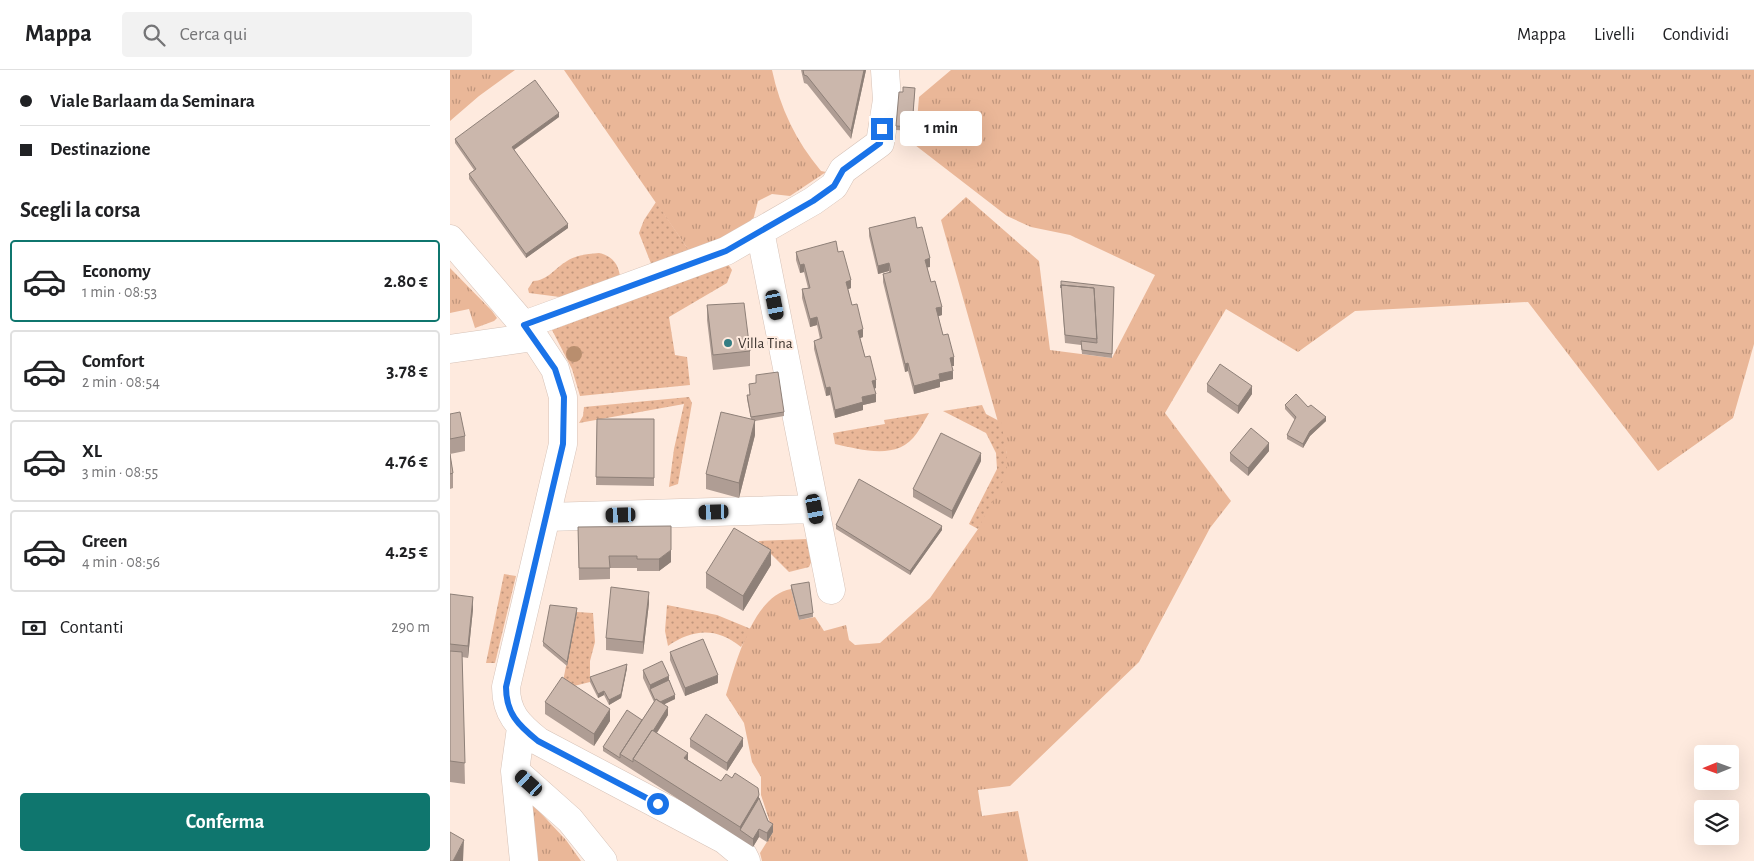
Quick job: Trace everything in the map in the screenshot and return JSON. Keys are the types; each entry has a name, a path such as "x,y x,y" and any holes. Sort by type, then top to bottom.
{"street":[{"path":"450,349 529,331 726,251 813,201 834,186 843,170 880,143 887,100 885,70"},
{"path":"760,231 831,590"},
{"path":"450,239 529,331 555,369 564,397 563,444 506,687 506,701 511,716 521,728 538,741 725,840 743,855 746,861"},
{"path":"546,517 815,509"},
{"path":"521,728 515,771 524,861"},
{"path":"515,771 570,820 603,861"}],"green space":[{"path":"450,70 515,70 479,96 450,121"},
{"path":"564,70 772,70 784,111 790,124 812,160 821,171 826,172 790,196 772,194 758,201 752,224 690,252"},
{"path":"951,70 1754,70 1754,344 1733,418 1658,471 1528,302 1355,311 1298,352 1226,309 1165,413 1231,501 1210,528 1139,662 1010,786 978,790 982,816 1018,811 1028,861 762,861 760,853 773,832 761,795 761,777 752,762 744,723 726,695 741,649 756,617 766,604 778,594 791,589 799,620 815,617 824,631 846,625 849,640 855,645 880,643 930,598 978,529 1007,454 941,220 966,197 1039,261 1050,350 1112,358 1155,275 1070,235 1031,227 1007,216 915,145 919,97"},
{"path":"656,202 690,252 652,266 639,233 644,220"},
{"path":"599,253 614,261 620,276 560,297 529,293 528,289 533,281 547,277 571,259 582,255"},
{"path":"728,264 732,270 727,283 669,317 675,355 687,357 690,385 580,396 572,369 552,330"},
{"path":"450,268 492,311 497,318 494,321 475,328 469,309 450,313"},
{"path":"689,397 692,403 678,484 669,487 674,449 684,404 579,423 583,416 584,407"},
{"path":"982,405 986,414 1001,422 1007,454 1007,473 978,529 969,524 997,469 996,453 986,433 943,411"},
{"path":"929,413 917,433 909,442 900,447 890,450 868,451 835,444 833,433 885,424 884,420"},
{"path":"808,539 813,558 809,567 789,572 758,541"},
{"path":"504,574 516,576 495,663 486,663"},
{"path":"667,605 717,615 751,629 741,647 714,633 686,636 668,646 665,631"},
{"path":"577,612 593,613 595,642 590,661 590,682 570,687 563,681"},
{"path":"534,806 566,840 581,861 536,861 527,813"}],"building":[{"path":"803,70 864,70 851,131 807,76 804,75"},
{"path":"535,80 559,113 512,147 568,224 526,254 469,174 476,169 455,139"},
{"path":"903,87 915,88 912,127 896,126 899,92 903,92"},
{"path":"915,217 917,228 922,227 930,258 925,260 931,282 935,281 942,307 936,308 943,335 948,334 954,357 950,358 953,371 939,374 940,379 914,386 908,363 905,364 883,274 891,272 889,263 878,266 869,228"},
{"path":"836,241 838,252 843,251 851,280 846,282 852,305 857,304 863,329 858,331 865,357 870,356 876,380 872,381 876,394 862,397 863,402 835,410 830,387 826,388 814,341 822,338 817,317 810,319 802,289 810,288 804,264 800,265 796,252"},
{"path":"1061,281 1114,287 1112,354 1082,350 1081,341 1097,343 1094,288 1061,285"},
{"path":"1061,285 1094,288 1097,339 1065,335"},
{"name":"Villa Tina","path":"744,303 750,351 713,355 707,305"},
{"path":"1220,364 1252,386 1238,406 1207,384"},
{"path":"778,372 784,412 751,417 747,395 750,395 749,384 756,383 756,375"},
{"path":"1296,394 1308,407 1311,405 1326,417 1310,431 1303,444 1287,435 1296,417 1285,405"},
{"path":"460,412 465,436 450,439 450,414"},
{"path":"721,412 755,420 739,483 706,474"},
{"path":"597,419 654,419 654,478 596,477"},
{"path":"1251,428 1269,443 1248,468 1230,453"},
{"path":"941,433 981,453 952,511 913,489"},
{"path":"450,454 453,473 450,474"},
{"path":"859,479 942,526 910,571 836,525"},
{"path":"671,526 671,550 659,559 637,559 637,556 609,556 610,568 579,568 578,527"},
{"path":"734,528 771,550 743,596 706,573"},
{"path":"809,582 813,613 799,616 791,585"},
{"path":"611,587 649,592 643,642 606,638"},
{"path":"450,594 473,597 468,646 450,644"},
{"path":"550,605 577,608 567,662 543,642"},
{"path":"703,639 718,675 685,688 670,652"},
{"path":"450,651 462,652 465,763 450,761"},
{"path":"662,661 669,676 650,685 643,670"},
{"path":"627,664 621,694 609,700 604,691 598,694 590,677"},
{"path":"562,677 610,709 594,734 545,702"},
{"path":"669,680 675,695 660,702 655,700 650,689"},
{"path":"656,699 668,707 633,759 633,762 620,754"},
{"path":"627,710 642,720 620,754 620,758 603,747"},
{"path":"706,714 743,738 727,763 690,739"},
{"path":"652,730 688,753 684,758 721,781 726,774 732,778 735,773 758,788 759,795 740,827 633,759"},
{"path":"759,798 768,821 773,824 767,833 759,829 753,839 740,830"},
{"path":"450,832 464,840 453,861 450,861"}],"place":[{"name":"Villa Tina","path":"728,343"}],"route":[{"path":"658,804 538,741 521,728 511,716 506,701 506,687 563,444 564,397 555,369 524,325 726,251 813,201 834,186 843,170 880,143 882,129"}]}
